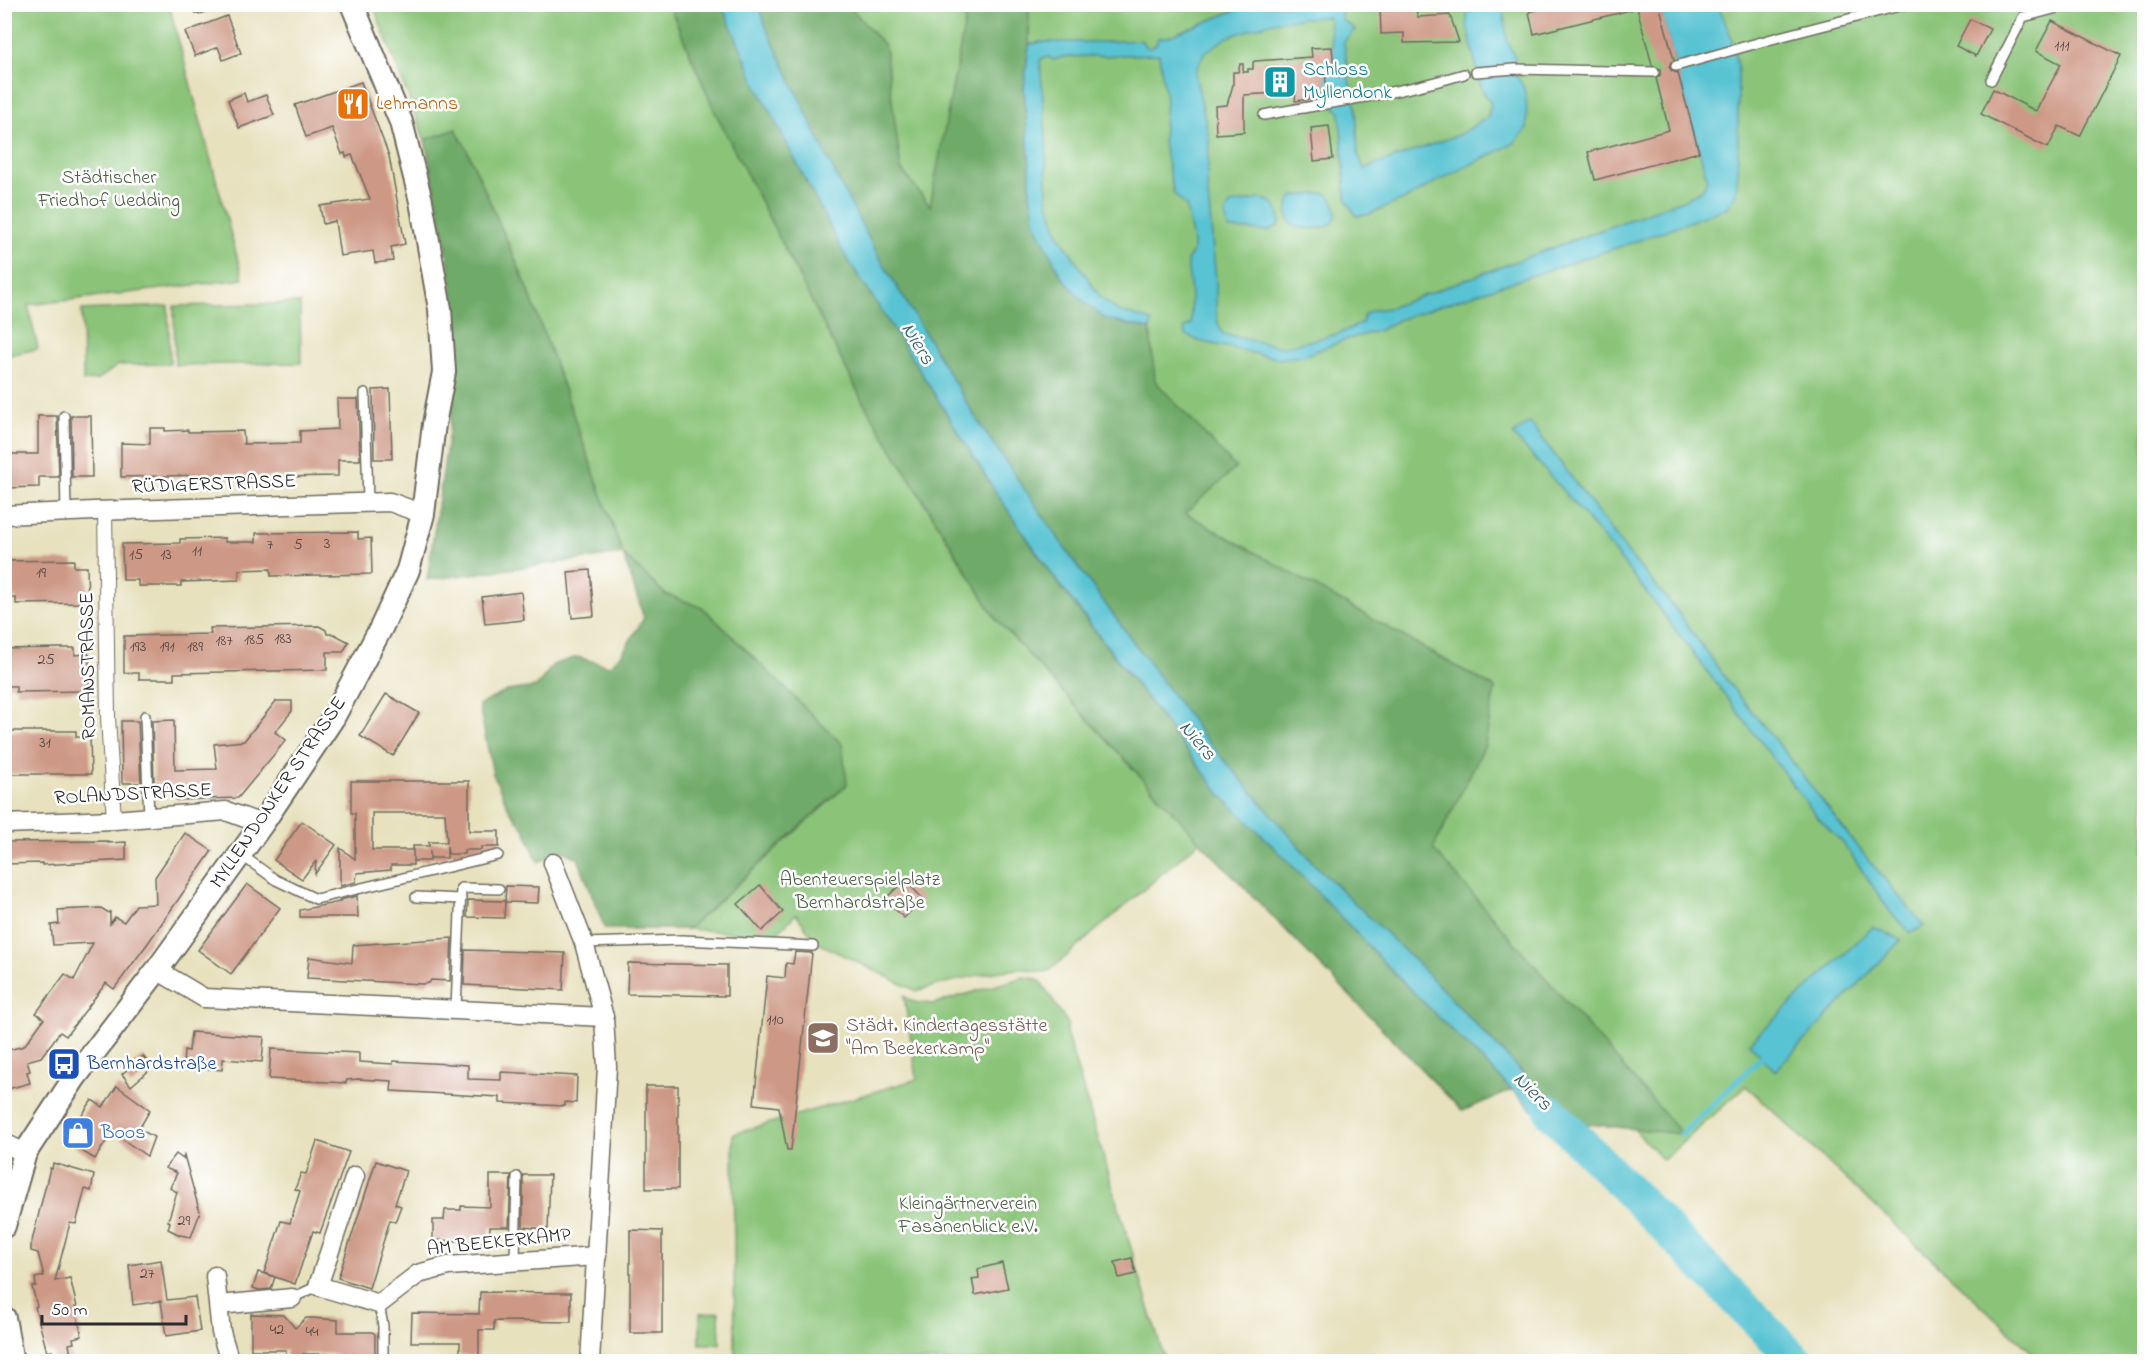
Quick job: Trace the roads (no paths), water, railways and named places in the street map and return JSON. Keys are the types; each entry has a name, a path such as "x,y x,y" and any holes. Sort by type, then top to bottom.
{"street":[{"name":"MYLLENDONKER STRASSE","path":"4,1226 15,1148 75,1077 157,970 262,824 333,718 381,628 408,570 423,514 434,424 444,372 440,309 421,201 401,122 352,4"},
{"name":"RÜDIGERSTRASSE","path":"4,515 390,502 423,514"},
{"name":"ROMANSTRASSE","path":"105,510 108,717 114,820"},
{"name":"ROLANDSTRASSE","path":"5,823 114,820 226,811 262,824"},
{"name":"AM BEEKERKAMP","path":"553,863 584,943 603,1017 608,1067 590,1362"},
{"path":"157,970 204,998 603,1017"},
{"path":"355,1176 318,1286 379,1304"},
{"name":"AM BEEKERKAMP","path":"379,1304 418,1274 448,1266 597,1256"},
{"path":"214,1276 221,1332 228,1362"},
{"path":"219,1305 292,1298"},
{"path":"4,1318 12,1362"}],"lane":[{"path":"198,9 212,4"},
{"path":"1676,66 1736,49 1779,41 1862,20 1907,4"},
{"path":"1991,80 2023,17 2072,4"},
{"path":"1477,72 1515,69 1654,72"},
{"path":"1264,116 1328,103 1357,100 1427,85 1464,74"},
{"path":"365,393 368,503"},
{"path":"64,417 66,512"},
{"path":"145,716 149,817"},
{"path":"240,854 276,880 316,899 498,855"},
{"path":"456,1009 461,888 499,889"},
{"path":"416,897 461,899"},
{"path":"584,943 682,940 813,946"},
{"path":"515,1261 517,1177"},
{"path":"292,1298 318,1286"},
{"path":"379,1304 383,1326 382,1362"}],"water":[{"path":"722,5 758,5 768,32 837,178 876,252 975,417 1075,563 1200,732 1315,865 1420,966 1588,1142 1575,1152 1395,974 1286,859 1221,795 1052,574 995,491 843,252 757,86"},
{"path":"1249,5 1345,5 1341,11 1342,20 1355,29 1344,42 1356,108 1358,153 1364,169 1461,134 1488,117 1491,104 1481,88 1467,25 1467,5 1503,5 1507,40 1515,58 1513,67 1525,94 1527,129 1513,144 1439,180 1410,197 1367,215 1356,216 1346,199 1340,113 1327,99 1325,69 1334,68 1329,17 1273,22 1228,37 1204,53 1195,73 1209,138 1207,184 1216,278 1216,311 1223,334 1282,347 1338,334 1362,323 1364,315 1373,310 1389,308 1688,198 1703,189 1707,179 1659,5 1718,5 1731,36 1738,71 1736,194 1726,208 1637,241 1424,311 1398,320 1380,330 1303,356 1280,359 1199,341 1186,335 1184,328 1191,324 1191,293 1187,261 1193,252 1193,241 1186,206 1174,194 1163,142 1166,99 1159,54 1063,57 1053,60 1048,57 1042,58 1040,61 1046,139 1047,198 1059,235 1100,297 1118,311 1152,321 1150,329 1105,319 1084,302 1061,276 1035,223 1030,194 1024,88 1029,45 1040,42 1141,40 1145,46 1150,48 1156,44 1158,38 1167,37"},
{"path":"1326,193 1336,207 1336,217 1333,222 1321,228 1293,226 1287,214 1289,201 1294,196"},
{"path":"1260,199 1274,204 1280,225 1268,231 1228,229 1225,213 1231,204"},
{"path":"1530,422 1631,557 1674,607 1731,686 1852,840 1924,926 1911,933 1891,913 1844,844 1818,818 1632,574 1554,480 1513,435"},
{"path":"1873,927 1901,940 1775,1071 1749,1043"}],"waterway":[{"path":"1682,1134 1766,1053"},
{"name":"Niers","path":"1551,1112 1798,1362"}],"place":[{"name":"Schloss Myllendonk","path":"1280,82"},
{"name":"Lehmanns","path":"353,104"},
{"name":"Städt. Kindertagesstätte \"Am Beekerkamp\"","path":"823,1038"},
{"name":"Bernhardstraße","path":"64,1064"},
{"name":"Boos","path":"78,1133"}],"park label":[{"name":"Städtischer Friedhof Uedding","path":"109,190"},
{"name":"Abenteuerspielplatz Bernhardstraße","path":"860,892"},
{"name":"Kleingärtnerverein Fasanenblick e.V.","path":"968,1216"}]}
